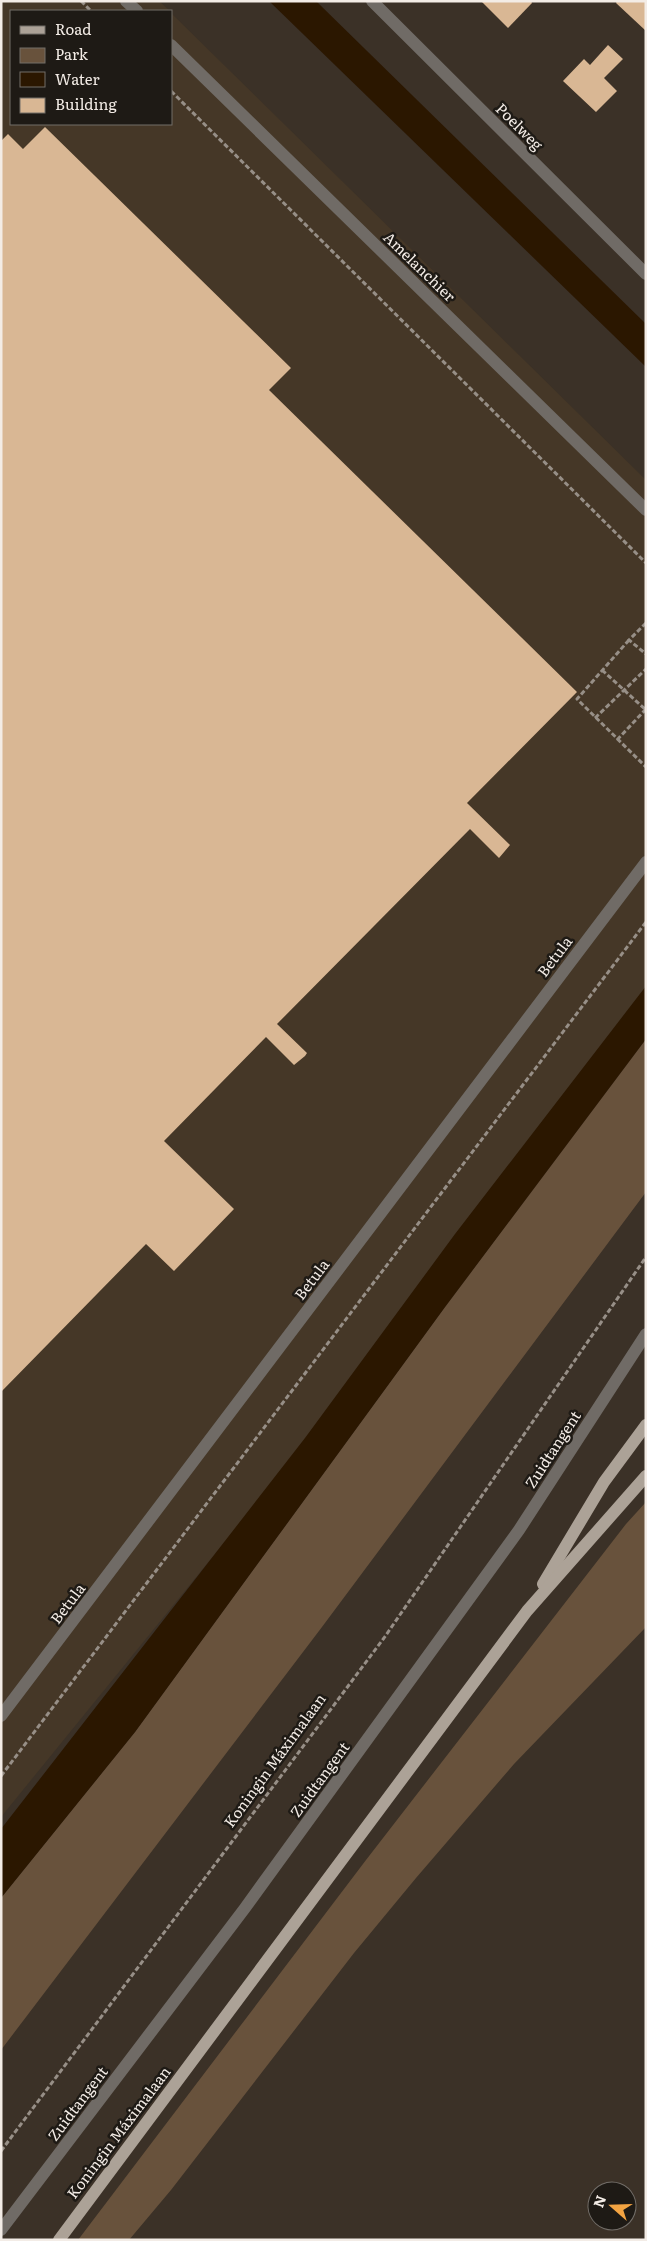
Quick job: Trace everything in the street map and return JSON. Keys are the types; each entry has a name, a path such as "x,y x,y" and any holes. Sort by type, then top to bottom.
{"main road":[{"name":"Koningin Máximalaan","path":"527,1612 604,1482 646,1425"},
{"name":"Koningin Máximalaan","path":"59,2240 527,1612 646,1476"}],"street":[{"path":"126,1 135,10"},
{"name":"Poelweg","path":"372,1 646,274"},
{"name":"Amelanchier","path":"172,46 646,510"},
{"name":"Betula","path":"1,1716 646,862"},
{"name":"Zuidtangent","path":"1,2230 245,1908 519,1530 646,1334"}],"path":[{"path":"81,1 90,10"},
{"path":"172,92 646,563"},
{"path":"646,623 577,699 646,767"},
{"path":"629,640 646,654"},
{"path":"595,718 646,669"},
{"path":"602,670 646,710 617,740"},
{"path":"1,1776 646,922"},
{"name":"Koningin Máximalaan","path":"1,2151 384,1638 646,1257"}],"shaded area":[{"path":"1,1 159,1 169,10 10,10 10,125 172,125 172,14 646,480 646,1024 1,1817"}],"green space":[{"path":"646,1039 646,1192 322,1627 1,2050 1,1898 135,1732 445,1307"},
{"path":"646,1502 646,1627 514,1764 416,1878 354,1953 171,2190 129,2240 78,2240 366,1860 626,1524"}],"water":[{"path":"269,1 316,1 646,324 646,367"},
{"path":"646,986 646,1039 445,1307 135,1732 1,1898 1,1829 305,1438 455,1234"}],"building":[{"path":"481,1 531,1 532,3 508,28"},
{"path":"617,1 646,1 646,31 616,3"},
{"path":"608,45 623,59 604,78 617,91 596,112 563,81 584,59 590,65"},
{"path":"45,127 291,368 269,390 577,692 467,803 510,845 499,858 470,829 277,1024 307,1053 305,1056 294,1065 266,1037 164,1141 234,1209 174,1271 146,1244 1,1392 1,141 8,134 23,149"}]}
